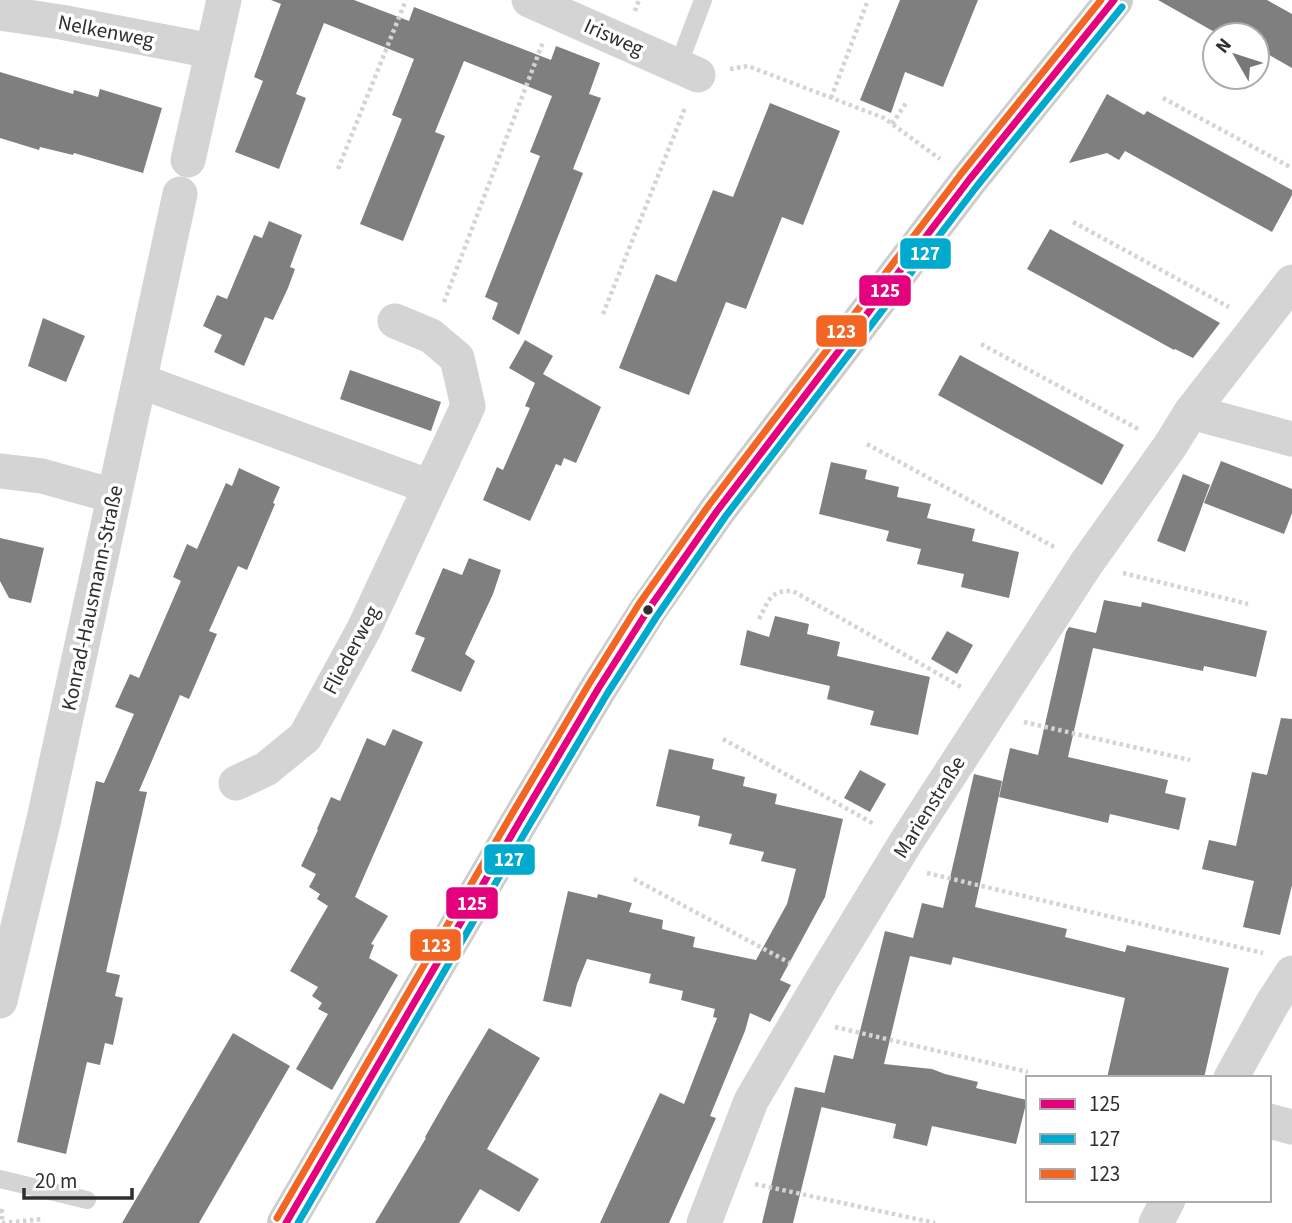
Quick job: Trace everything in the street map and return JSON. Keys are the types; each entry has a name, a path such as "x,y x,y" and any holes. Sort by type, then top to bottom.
{"street":[{"path":"188,160 224,0"},
{"path":"286,1223 518,824 648,610 718,511 969,180 1114,0"},
{"name":"Irisweg","path":"542,6 688,70"},
{"name":"Nelkenweg","path":"0,13 212,51"},
{"name":"Konrad-Hausmann-Straße","path":"0,1001 8,928 47,806 180,194"},
{"name":"Marienstraße","path":"704,1223 751,1101 899,854 1086,564 1191,412 1292,282"},
{"name":"Fliederweg","path":"236,783 266,769 305,737 364,629 468,406 457,358 431,336 395,321"},
{"path":"140,381 430,487"},
{"path":"1191,412 1292,439"},
{"path":"0,471 42,476 114,496"},
{"path":"1232,1076 1272,1004 1284,964"},
{"path":"1271,1122 1292,1127"},
{"path":"1156,1223 1167,1202"}],"lane":[{"path":"688,70 703,0"},
{"path":"0,1180 88,1200"}],"path":[{"path":"338,169 406,0"},
{"path":"831,98 868,0"},
{"path":"431,336 542,6"},
{"path":"603,314 688,70 748,66 884,118 969,180"},
{"path":"1163,98 1292,168"},
{"path":"891,124 906,103"},
{"path":"1073,222 1261,324"},
{"path":"981,344 1170,446"},
{"path":"867,444 1086,564 1248,604"},
{"path":"759,619 769,599 781,591 793,592 992,710 1190,760"},
{"path":"723,738 899,854 1284,964"},
{"path":"634,879 822,980"},
{"path":"800,1017 1028,1072"},
{"path":"721,1177 935,1223"},
{"path":"0,1211 2,1223 53,1218"}],"building":[{"path":"271,0 354,0 409,21 414,7 551,60 556,46 600,63 589,94 601,98 573,169 583,173 519,335 492,319 498,303 485,297 540,156 530,152 552,96 464,61 435,132 445,136 403,241 360,224 402,119 392,115 414,59 324,23 296,94 306,98 279,169 235,152 263,81 254,77 281,4"},
{"path":"900,0 978,0 943,87 905,72 891,113 860,100"},
{"path":"1158,0 1267,0 1292,14 1292,68 1271,56 1271,21 1201,21 1201,24"},
{"path":"0,72 73,94 74,90 98,97 100,89 162,108 143,173 74,153 73,155 40,147 39,150 0,138"},
{"path":"1107,94 1144,115 1147,111 1292,190 1292,195 1272,232 1125,151 1119,160 1107,153 1069,163"},
{"path":"770,103 840,131 803,225 782,217 746,309 726,302 689,395 619,368 656,274 676,282 713,190 733,197"},
{"path":"269,221 302,235 290,267 295,269 288,288 273,320 265,317 244,366 214,352 222,335 203,326 217,295 227,299 254,235 262,238"},
{"path":"1050,229 1220,323 1193,358 1027,269"},
{"path":"43,318 85,336 66,382 28,366"},
{"path":"525,340 553,356 543,374 601,407 576,463 564,458 561,466 556,464 530,521 483,500 497,467 503,470 530,408 525,406 535,383 509,368"},
{"path":"960,355 1124,445 1102,485 938,395"},
{"path":"350,370 441,402 431,431 340,399"},
{"path":"1221,461 1292,489 1292,513 1284,534 1204,503"},
{"path":"831,462 867,470 865,479 899,487 897,497 931,504 927,518 975,529 972,541 1019,552 1009,598 961,587 964,574 917,564 921,549 886,541 889,531 819,514"},
{"path":"239,468 280,487 247,570 238,566 209,631 217,634 189,699 180,695 139,791 147,792 106,972 120,975 115,996 123,998 113,1045 105,1043 100,1065 87,1062 66,1154 17,1142 96,781 104,783 134,714 115,707 130,674 139,678 181,581 173,577 187,544 197,549 226,483 232,486"},
{"path":"1183,474 1210,485 1185,552 1157,541"},
{"path":"0,538 44,548 31,603 9,598 0,581"},
{"path":"469,558 501,570 493,594 465,654 475,661 461,692 411,671 425,638 415,634 443,568 462,575"},
{"path":"1104,600 1141,607 1142,602 1267,631 1256,677 1204,666 1203,671 1093,648 1068,757 1168,780 1165,793 1186,798 1179,830 1110,814 1108,823 999,797 1010,748 1038,755 1066,632 1069,627 1096,633"},
{"path":"775,616 809,624 807,634 840,642 837,656 930,677 918,735 870,725 874,711 827,699 830,686 740,665 747,630 769,637"},
{"path":"947,631 973,645 957,674 931,659"},
{"path":"1281,718 1292,719 1292,885 1280,935 1243,927 1254,881 1202,869 1209,840 1236,846 1252,772 1267,775"},
{"path":"393,729 423,742 355,897 388,916 371,944 374,945 369,958 398,975 332,1090 296,1069 328,1014 318,1009 322,1003 312,996 318,987 290,971 328,906 317,899 320,894 309,887 316,874 301,866 331,797 340,801 367,738 385,746"},
{"path":"669,749 714,759 712,769 745,777 743,786 777,794 775,804 843,819 825,897 780,980 791,985 770,1022 750,1013 710,1116 716,1118 669,1223 600,1223 660,1093 684,1104 717,1018 713,1017 715,1009 681,1000 683,991 649,983 651,974 587,959 571,1007 543,1001 568,891 597,898 598,894 632,903 629,912 663,920 662,929 695,937 693,947 756,960 787,904 796,869 761,861 764,852 729,844 732,834 698,826 700,816 656,806"},
{"path":"860,770 886,784 870,812 844,798"},
{"path":"974,774 1002,781 975,907 1067,929 1065,937 1125,952 1127,945 1229,968 1204,1076 1107,1076 1125,998 953,957 951,965 910,956 884,1064 932,1069 978,1082 976,1088 1026,1100 1016,1144 932,1126 927,1146 893,1138 896,1124 821,1107 834,1055 853,1059 885,931 913,938 922,903 943,908"},
{"path":"489,1028 540,1058 487,1149 539,1179 519,1212 480,1189 459,1223 375,1223 426,1138"},
{"path":"233,1033 290,1066 199,1223 122,1223"},
{"path":"795,1087 825,1093 793,1223 762,1223"}],"transit line":[{"name":"123","path":"277,1218 509,819 639,604 709,505 961,174 1101,0"},
{"name":"125","path":"286,1223 518,824 648,610 717,511 969,180 1114,0"},
{"name":"127","path":"298,1223 527,829 657,616 725,517 977,186 1122,7"}]}
